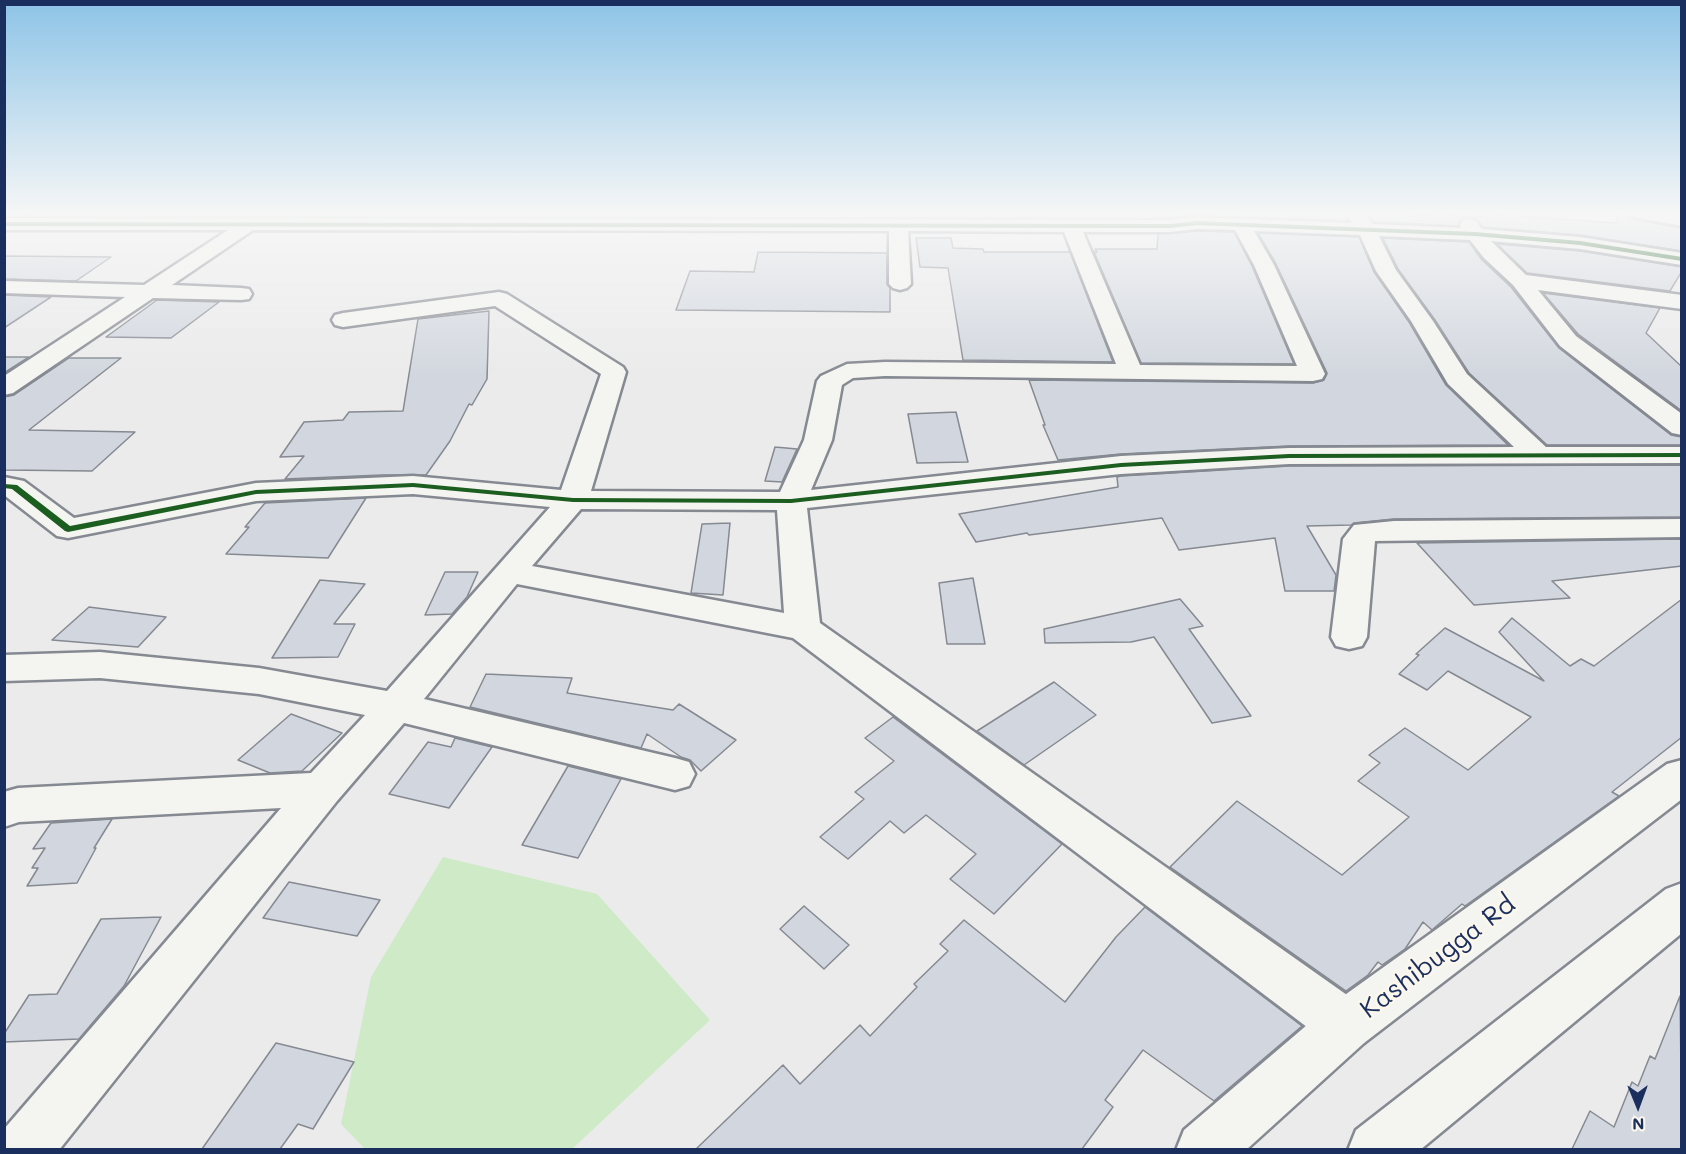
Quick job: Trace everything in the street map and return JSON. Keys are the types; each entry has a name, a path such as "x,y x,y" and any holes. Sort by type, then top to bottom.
{"street":[{"path":"4,388 186,267"},
{"path":"899,267 900,284"},
{"path":"1088,267 1131,372"},
{"path":"802,628 791,501 818,440 830,381 847,371 885,369 1313,374 1265,267"},
{"path":"1384,267 1422,321 1457,379 1538,455"},
{"path":"1505,267 1520,281 1568,341 1680,449"},
{"path":"1520,281 1678,303"},
{"path":"4,287 241,294"},
{"path":"23,1149 322,789 396,707 509,572 573,501 614,372 499,300 344,320"},
{"path":"4,486 14,487 68,529 256,492 413,485 573,501 791,501 1121,465 1289,456 1538,455 1680,449"},
{"path":"1349,637 1359,538 1365,532 1682,528"},
{"path":"509,572 802,628 1346,1025"},
{"path":"4,668 100,665 259,681 396,707 675,774"},
{"name":"Kashibugga Rd","path":"1204,1149 1346,1025 1682,776"},
{"path":"4,810 18,805 322,789"},
{"path":"1376,1149 1682,904"}],"green space":[{"path":"443,857 597,894 710,1020 572,1149 365,1149 341,1124 371,977"}],"building":[{"path":"4,267 97,267 76,281 4,279"},
{"path":"755,267 887,267 890,312 676,310 690,271 754,272"},
{"path":"920,267 1076,267 1113,362 963,360 948,268"},
{"path":"1100,267 1252,267 1294,364 1141,363"},
{"path":"1277,267 1372,267 1409,322 1446,385 1508,445 1289,446 1121,454 1058,460 1043,425 1045,425 1029,380 1313,383 1324,380 1327,373"},
{"path":"1397,267 1489,267 1511,287 1559,348 1671,435 1682,437 1682,445 1547,445 1469,373 1435,320"},
{"path":"1521,267 1682,267 1670,291 1527,273"},
{"path":"1543,293 1660,308 1646,333 1682,367 1682,411 1578,334"},
{"path":"4,295 51,297 4,328"},
{"path":"157,300 219,302 171,338 106,337"},
{"path":"489,311 487,379 472,405 469,404 450,441 426,475 285,479 304,456 280,457 304,422 343,420 349,412 403,411 418,319"},
{"path":"4,357 29,357 4,373"},
{"path":"69,358 121,358 29,430 135,432 92,471 4,470 4,397 14,395"},
{"path":"956,412 968,462 917,463 908,414"},
{"path":"775,447 797,449 782,482 765,481"},
{"path":"1682,465 1682,517 1394,519 1351,525 1307,526 1336,575 1334,591 1285,591 1275,538 1179,550 1162,518 1029,535 1027,533 976,542 959,514 1118,487 1117,477 1121,476 1289,466"},
{"path":"366,498 328,558 226,554 249,527 245,527 265,503"},
{"path":"730,523 723,595 691,593 702,524"},
{"path":"1682,539 1682,566 1552,581 1570,598 1474,605 1417,543"},
{"path":"445,572 478,572 467,597 452,614 425,615"},
{"path":"973,578 985,644 947,644 939,583"},
{"path":"320,580 365,584 334,624 355,624 338,657 272,658"},
{"path":"1180,599 1203,626 1189,629 1251,716 1212,723 1154,637 1131,642 1045,643 1044,629"},
{"path":"1682,599 1682,737 1612,792 1619,796 1465,906 1462,904 1432,930 1423,922 1405,949 1382,965 1378,962 1368,975 1346,991 1170,867 1237,801 1342,875 1409,817 1358,781 1380,763 1369,755 1405,728 1468,770 1531,717 1448,671 1427,690 1399,674 1419,655 1416,654 1445,628 1544,681 1499,632 1512,618 1570,666 1581,659 1594,666"},
{"path":"89,607 166,617 138,647 52,640"},
{"path":"486,674 572,678 567,693 673,710 679,704 736,740 701,771 690,760 681,757 647,734 641,748 470,707"},
{"path":"1054,682 1096,715 1024,765 977,731"},
{"path":"291,714 342,733 302,771 270,773 238,760"},
{"path":"893,717 1062,844 994,914 950,879 976,854 926,815 904,833 890,821 848,859 820,837 864,799 855,792 894,761 865,738"},
{"path":"455,738 492,747 449,808 389,794 428,742 451,747"},
{"path":"568,766 621,779 578,858 522,845"},
{"path":"112,819 94,848 96,848 77,883 27,886 38,868 32,868 45,848 33,849 51,823"},
{"path":"289,882 380,900 357,936 263,918"},
{"path":"804,906 849,945 824,969 780,929"},
{"path":"1145,907 1302,1026 1214,1101 1143,1050 1105,1100 1113,1107 1082,1149 696,1149 783,1065 800,1084 860,1025 870,1036 917,987 914,984 948,951 940,944 964,920 1065,1002 1116,937"},
{"path":"161,917 124,986 79,1039 4,1042 4,1034 29,995 57,994 101,919"},
{"path":"1680,996 1682,1149 1572,1149 1590,1111 1614,1127 1632,1082 1638,1086 1650,1056 1655,1059"},
{"path":"276,1043 354,1062 313,1129 298,1124 280,1149 202,1149"}],"cycle path":[{"path":"4,486 14,487 68,529 256,492 413,485 573,500 791,501 1121,465 1289,456 1682,455"}]}
